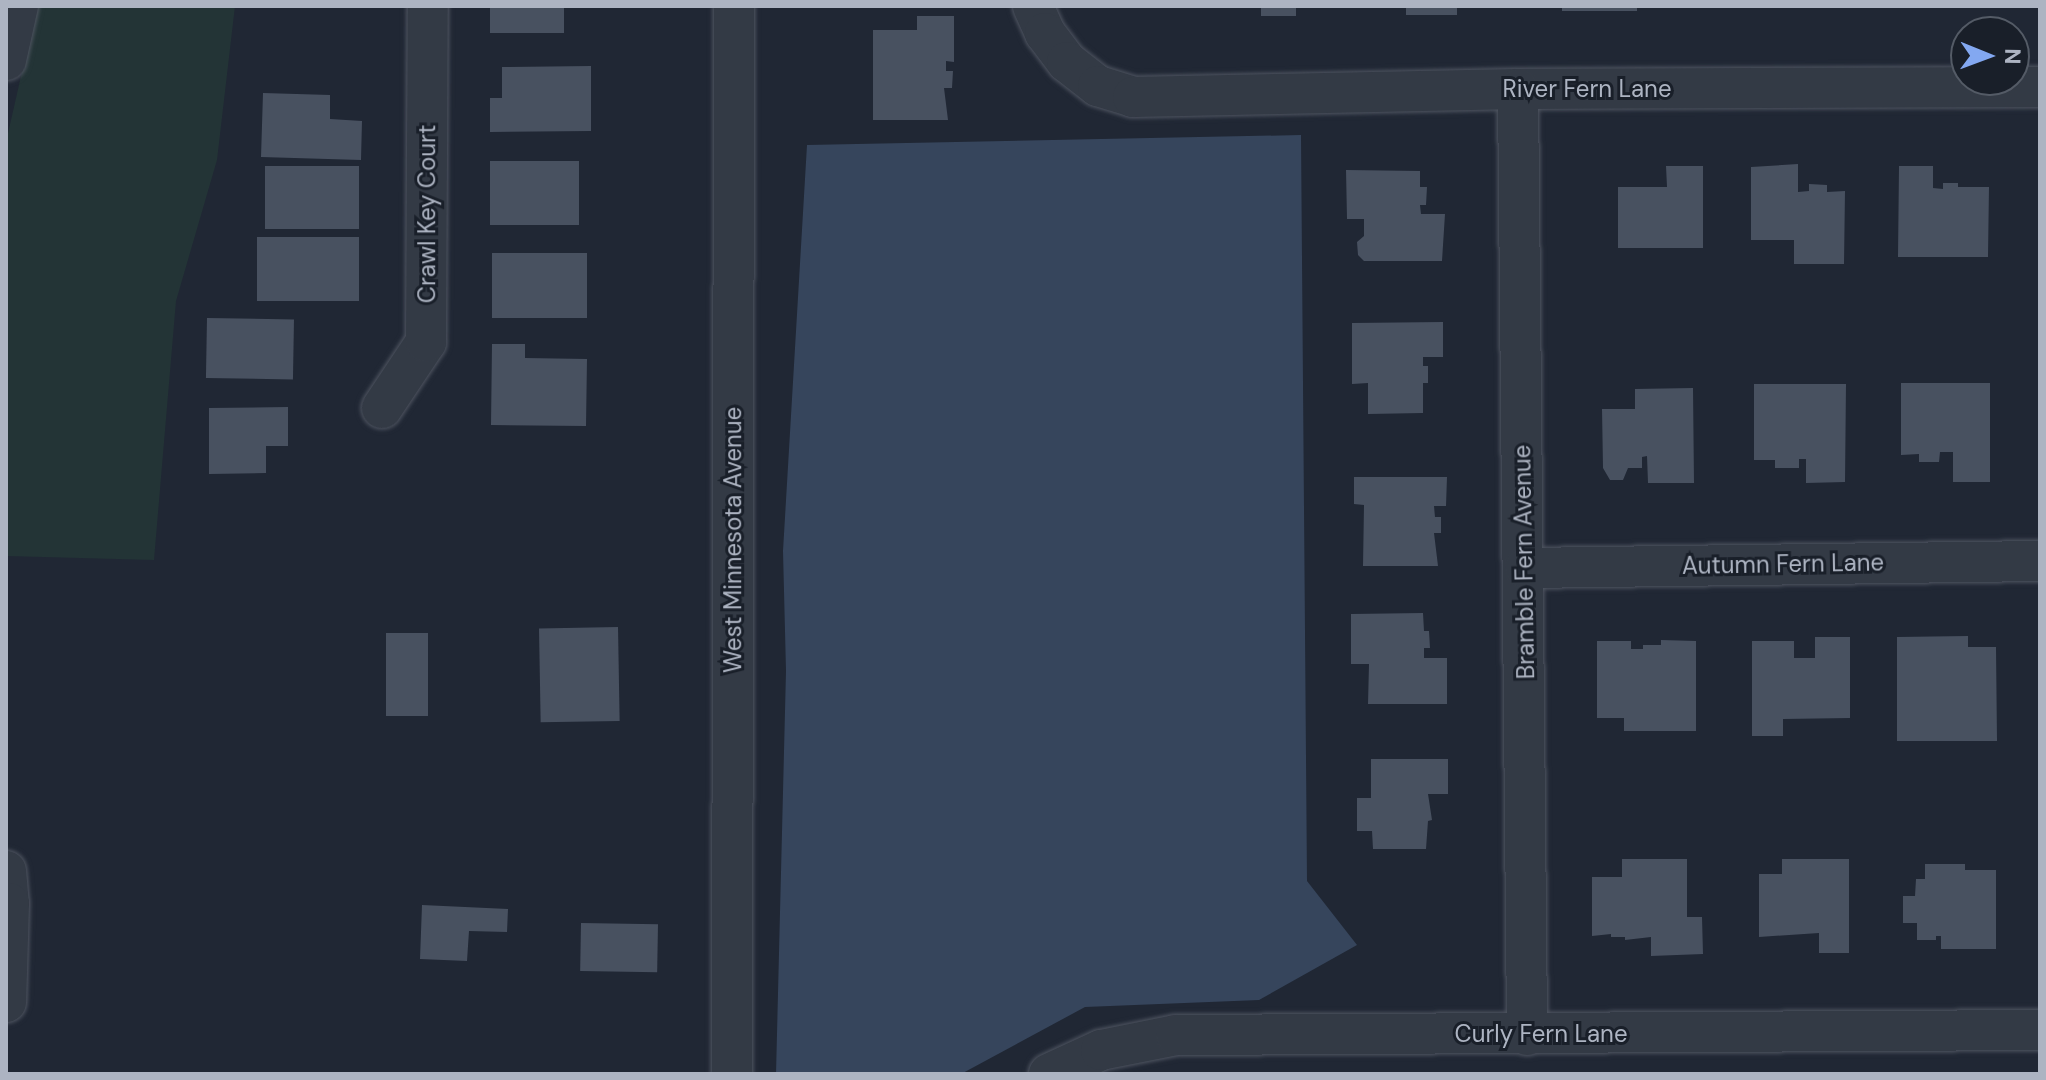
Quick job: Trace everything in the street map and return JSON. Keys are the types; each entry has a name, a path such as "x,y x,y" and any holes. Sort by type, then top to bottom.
{"street":[{"path":"6,60 18,6"},
{"name":"Crawl Key Court","path":"382,408 426,342 428,6"},
{"name":"West Minnesota Avenue","path":"732,1074 734,6"},
{"name":"River Fern Lane","path":"1033,6 1045,33 1067,62 1098,86 1133,97 1518,89 2040,87"},
{"name":"Bramble Fern Avenue","path":"1518,89 1525,568 1527,1035"},
{"name":"Autumn Fern Lane","path":"1525,568 2040,561"},
{"path":"6,871 9,903 6,1002"},
{"name":"Curly Fern Lane","path":"1049,1074 1101,1050 1176,1035 2040,1030"}],"shaded area":[{"path":"37,6 235,6 217,160 176,301 154,560 6,556 6,142"}],"water":[{"path":"1301,135 1307,881 1357,945 1259,1000 1085,1007 961,1074 776,1074 786,671 783,551 807,145"}],"building":[{"path":"490,6 564,6 564,33 490,33"},
{"path":"1261,6 1296,6 1296,16 1261,16"},
{"path":"1406,6 1457,6 1457,15 1406,15"},
{"path":"1562,6 1637,6 1637,11 1562,11"},
{"path":"917,16 954,16 954,62 946,61 946,71 953,71 952,88 944,88 948,120 873,120 873,30 917,30"},
{"path":"591,66 591,131 490,132 490,98 502,98 502,67"},
{"path":"263,93 330,95 330,119 362,121 361,160 261,157"},
{"path":"490,161 579,161 579,225 490,225"},
{"path":"1798,164 1798,192 1809,191 1809,184 1827,185 1827,192 1845,191 1844,264 1794,264 1794,240 1751,240 1751,167"},
{"path":"265,166 359,166 359,229 265,229"},
{"path":"1666,166 1703,166 1703,248 1618,248 1618,187 1667,187"},
{"path":"1899,166 1933,166 1933,188 1943,189 1943,183 1958,183 1958,187 1989,187 1988,257 1898,257"},
{"path":"1346,170 1420,171 1420,187 1427,187 1426,205 1420,205 1421,214 1445,214 1442,261 1364,261 1358,255 1357,242 1364,236 1364,219 1347,219"},
{"path":"257,237 359,237 359,301 257,301"},
{"path":"492,253 587,253 587,318 492,318"},
{"path":"207,318 294,320 293,380 206,378"},
{"path":"1443,322 1443,357 1423,357 1423,366 1428,366 1428,383 1423,383 1423,413 1368,414 1368,383 1352,384 1352,323"},
{"path":"492,344 525,344 525,358 587,359 586,426 491,425"},
{"path":"1901,383 1990,383 1990,482 1953,482 1953,452 1940,452 1939,462 1919,462 1919,454 1901,455"},
{"path":"1754,384 1846,384 1845,482 1806,483 1806,459 1799,459 1799,468 1775,468 1775,460 1754,460"},
{"path":"1693,388 1694,483 1648,483 1647,456 1642,457 1642,468 1628,468 1623,480 1610,480 1603,468 1602,409 1635,409 1635,389"},
{"path":"288,407 288,446 266,446 266,473 209,474 209,408"},
{"path":"1354,477 1447,477 1446,506 1434,506 1435,517 1441,517 1441,533 1434,533 1438,566 1363,566 1364,505 1354,504"},
{"path":"1423,613 1424,631 1429,631 1430,648 1424,648 1424,658 1447,658 1447,704 1368,704 1369,664 1351,664 1351,614"},
{"path":"618,627 620,721 541,722 539,628"},
{"path":"386,633 428,633 428,716 386,716"},
{"path":"1968,636 1968,647 1996,647 1997,741 1897,741 1897,637"},
{"path":"1815,637 1850,637 1850,718 1783,719 1783,736 1752,736 1752,641 1794,641 1794,658 1815,658"},
{"path":"1661,640 1696,641 1696,731 1624,731 1624,718 1597,718 1597,641 1631,641 1631,649 1643,649 1643,645 1661,645"},
{"path":"1371,759 1448,759 1448,794 1428,794 1432,820 1428,821 1426,849 1373,849 1372,831 1357,831 1357,798 1371,798"},
{"path":"1622,859 1687,859 1687,917 1702,917 1703,954 1651,956 1651,937 1625,940 1625,937 1611,937 1611,934 1592,936 1592,877 1622,877"},
{"path":"1782,859 1849,859 1849,953 1819,953 1819,933 1759,937 1759,874 1782,874"},
{"path":"1925,864 1965,864 1965,870 1996,870 1996,949 1941,949 1941,936 1936,936 1936,940 1917,940 1917,923 1903,923 1903,896 1915,896 1916,879 1925,879"},
{"path":"422,905 508,909 507,932 469,931 467,961 420,959"},
{"path":"581,923 658,924 657,972 580,971"}]}
